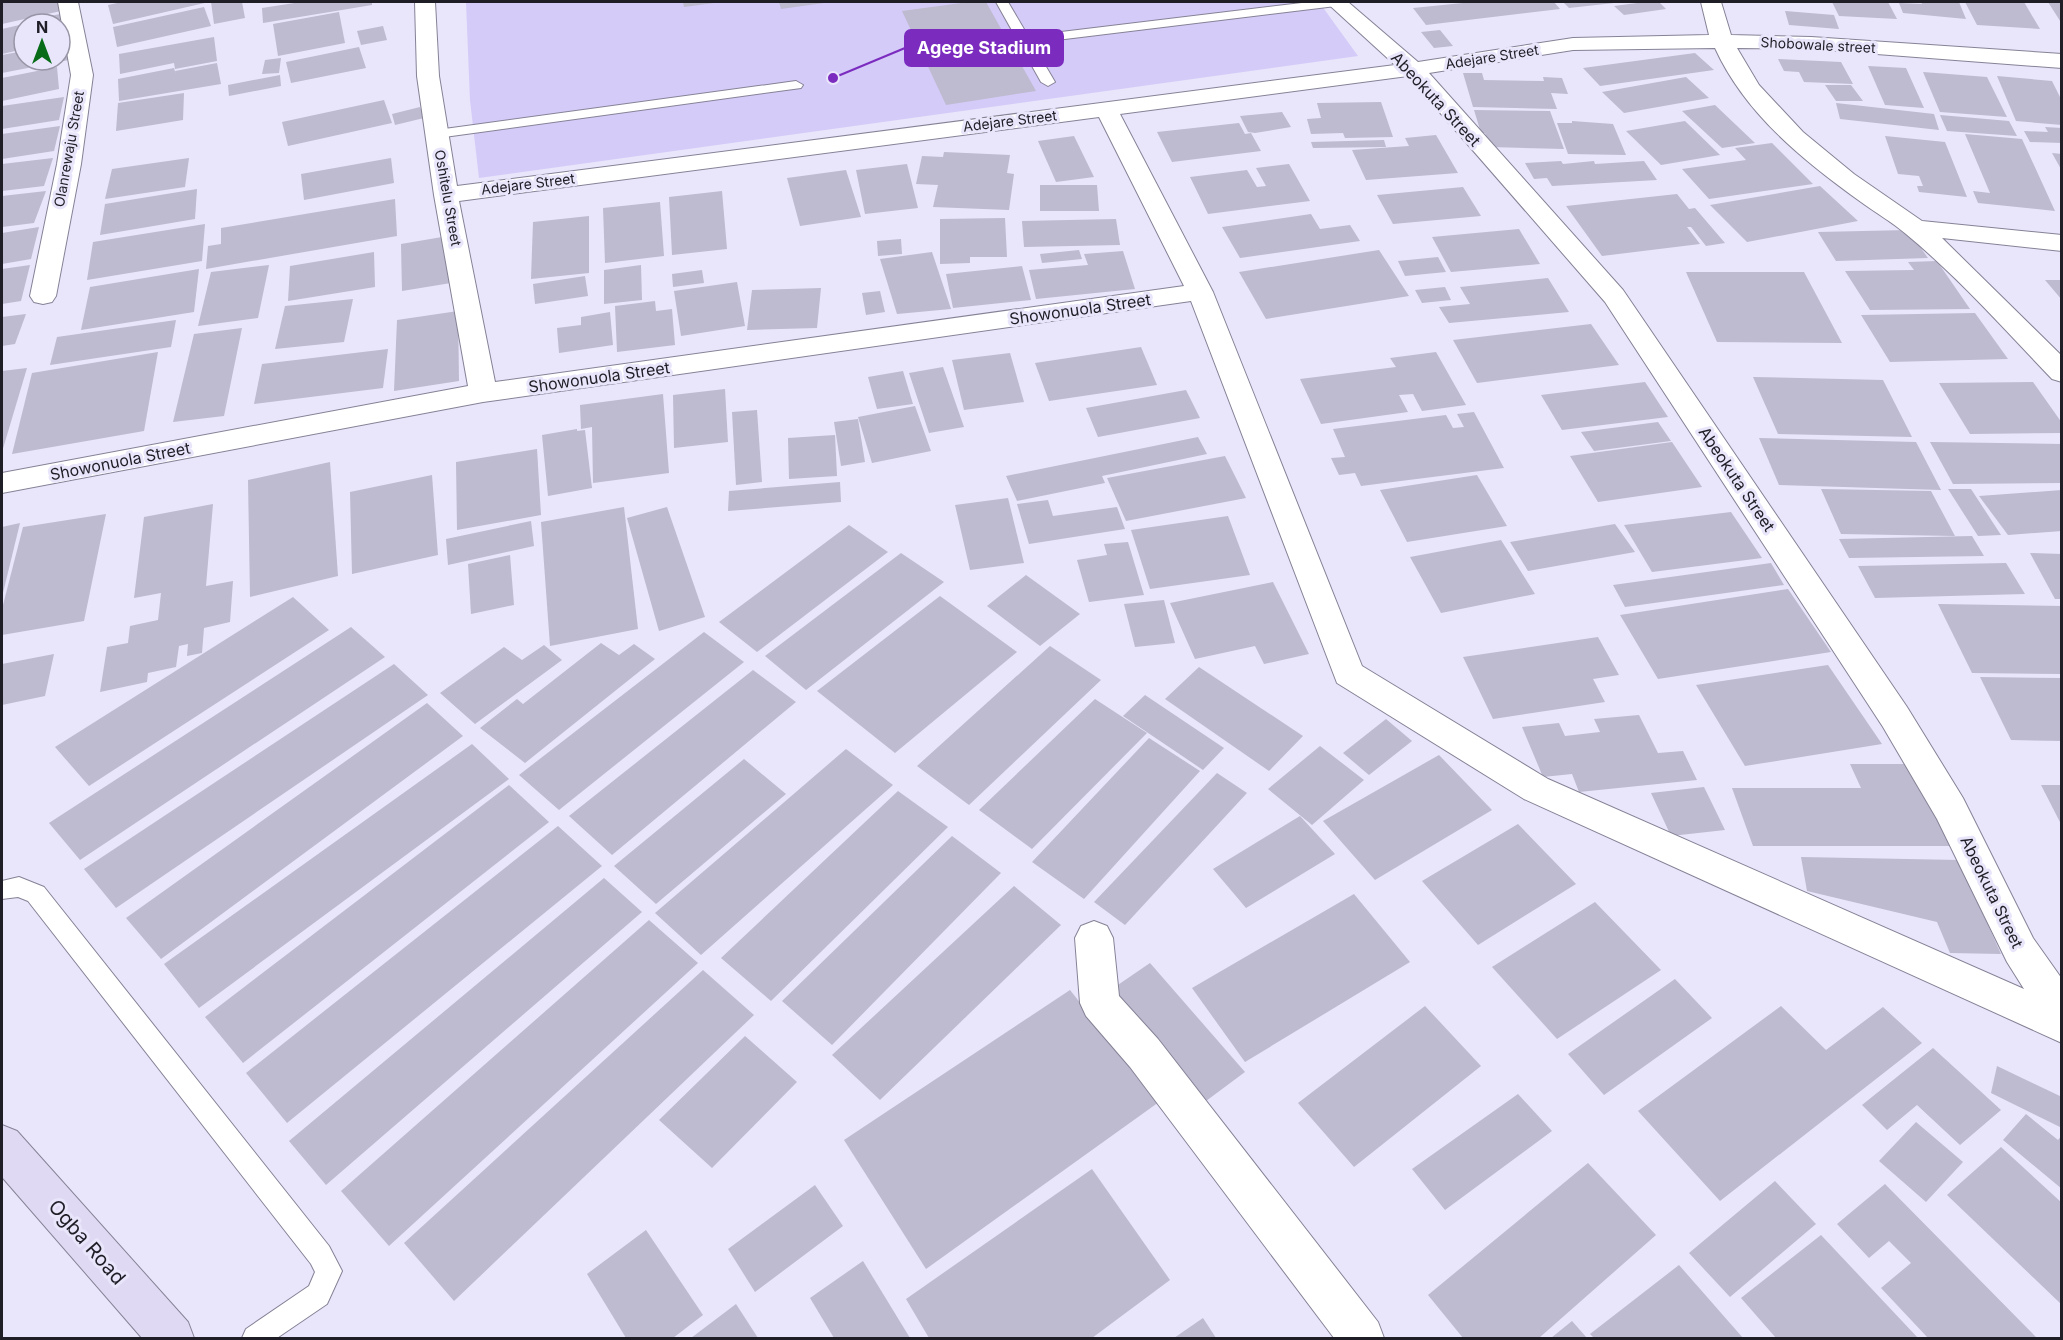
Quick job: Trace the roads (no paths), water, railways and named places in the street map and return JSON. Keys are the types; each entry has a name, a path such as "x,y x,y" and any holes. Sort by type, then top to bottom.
{"main road":[{"name":"Ogba Road","path":"2,1146 172,1338"}],"street":[{"name":"Olanrewaju Street","path":"43,296 53,235 69,164 82,75 68,2"},
{"name":"Oshitelu Street","path":"425,2 428,76 446,195 483,393"},
{"name":"Abeokuta Street","path":"1336,2 1413,69 1614,296 1895,717 1950,809 2020,950 2061,1013"},
{"path":"1711,2 1723,41 1743,77 1758,100 1791,136 1870,197 1915,228 2061,373"},
{"name":"Shobowale street","path":"1573,44 1723,41 1811,43 2061,61"},
{"name":"Adejare Street","path":"446,195 1413,69 1573,44"},
{"path":"1106,108 1200,292 1349,674 1536,789 2061,1025"},
{"path":"1915,228 2061,243"},
{"name":"Showonuola Street","path":"2,483 483,393 1200,292"},
{"path":"1095,938 1100,1003 1144,1053 1362,1338"}],"lane":[{"path":"1002,2 1048,82"},
{"path":"1024,40 1336,2"},
{"path":"437,134 796,85"},
{"path":"2,890 19,887 36,894 320,1255 329,1271 318,1295 255,1338"}],"place":[{"name":"Agege Stadium","path":"833,78"}]}
